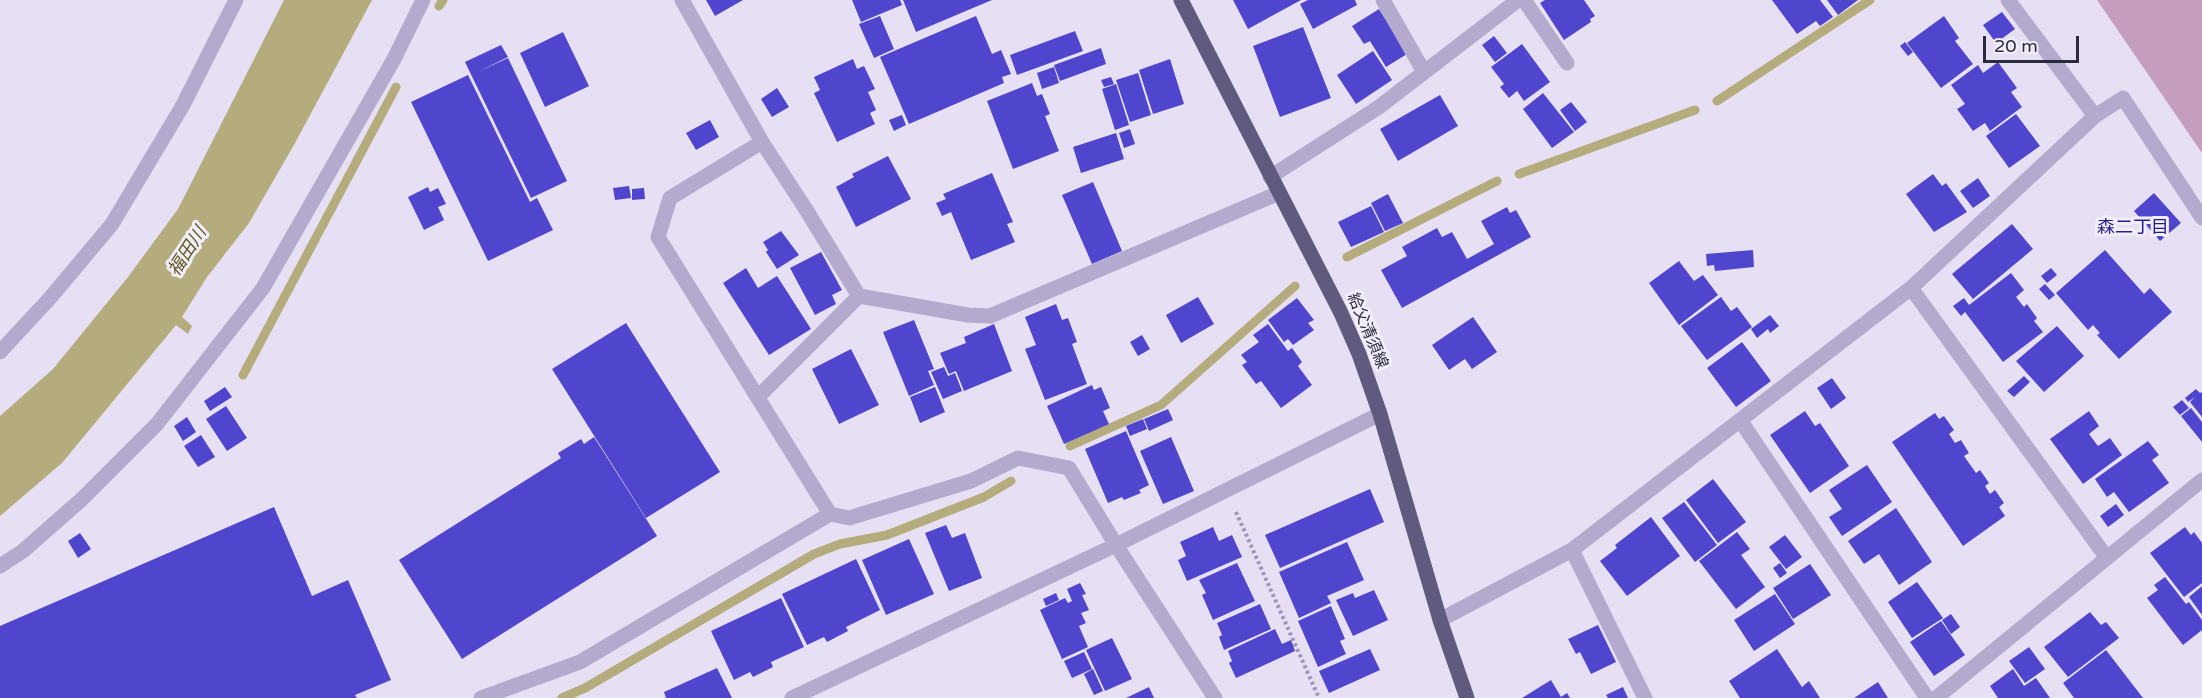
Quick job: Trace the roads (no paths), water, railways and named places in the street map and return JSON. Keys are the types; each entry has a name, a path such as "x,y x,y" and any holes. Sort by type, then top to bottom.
{"main road":[{"name":"給父清須線","path":"1181,0 1341,313 1359,354 1380,414 1440,620 1467,698"}],"street":[{"path":"0,351 50,298 111,224 183,105 236,0"},
{"path":"0,567 82,499 157,424 263,288 394,59 423,0"},
{"path":"682,0 762,142 859,296 968,315 990,316 1279,193"},
{"path":"1383,0 1424,72"},
{"path":"1270,177 1379,106 1518,0"},
{"path":"1524,0 1567,63"},
{"path":"2007,0 2095,116"},
{"path":"1440,620 1572,550 1911,288 2095,116 2123,98 2202,218"},
{"path":"762,142 669,198 658,237 830,514"},
{"path":"1911,288 2107,558"},
{"path":"758,398 859,296"},
{"path":"792,698 1116,545 1380,414"},
{"path":"1740,420 1928,698"},
{"path":"481,698 580,662 830,514 849,518 971,481 1018,458 1070,468 1116,545 1215,698"},
{"path":"1936,698 2202,480"},
{"path":"1572,550 1645,698"}],"water":[{"name":"福田川","path":"284,0 372,0 249,223 207,277 182,317 192,326 188,334 176,325 62,463 0,516 0,416 53,369 128,277 178,209"}],"waterway":[{"path":"439,6 443,0"},
{"path":"1717,101 1870,0"},
{"path":"243,375 396,87"},
{"path":"1519,174 1695,110"},
{"path":"1347,257 1497,181"},
{"path":"1070,446 1161,405 1295,286"},
{"path":"562,698 585,688 814,554 840,544 887,535 984,497 1011,481"}],"district":[{"name":"森二丁目","path":"2133,228"}]}
